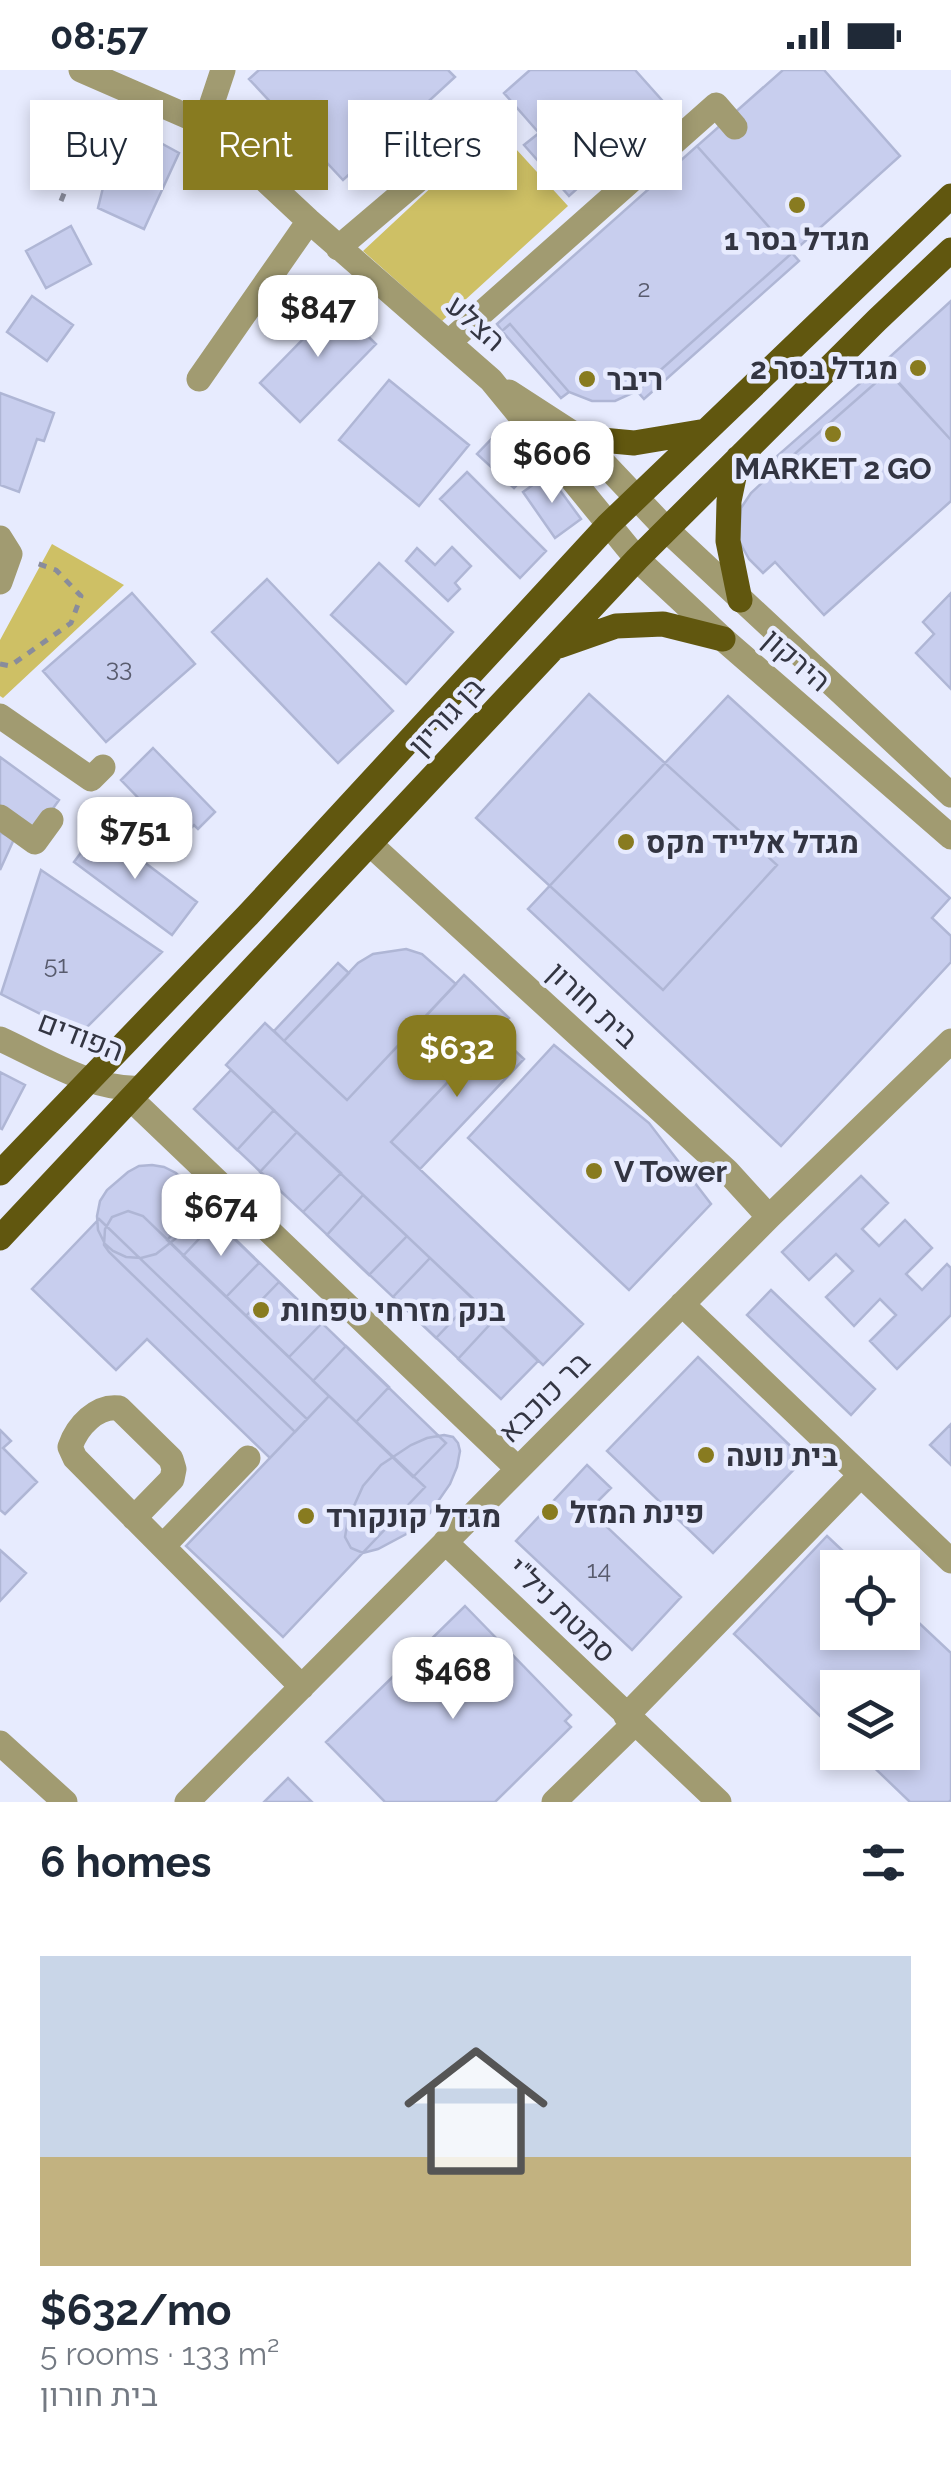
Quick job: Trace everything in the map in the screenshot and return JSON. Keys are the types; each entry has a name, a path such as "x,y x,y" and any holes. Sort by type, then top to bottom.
{"main road":[{"name":"בן גוריון","path":"0,1174 248,915 608,524 951,196"},
{"name":"בן גוריון","path":"0,1238 638,560 951,250"},
{"path":"580,438 634,443 706,431"},
{"path":"738,458 729,501 728,541 740,600"},
{"path":"554,648 616,626 663,624 724,639"}],"street":[{"name":"הצלע","path":"81,70 183,114"},
{"path":"214,100 224,70"},
{"path":"448,342 716,105 735,127"},
{"name":"הצלע","path":"276,190 491,380 580,438 637,497"},
{"path":"338,248 406,190"},
{"path":"199,379 309,221"},
{"name":"הצלע","path":"491,380 608,524"},
{"name":"הירקון","path":"637,497 740,600 951,795"},
{"name":"הירקון","path":"608,524 638,560 724,639 951,837"},
{"path":"0,582 5,546"},
{"path":"0,716 90,779 103,767"},
{"path":"0,817 35,842 51,820"},
{"name":"בית חורון","path":"371,845 726,1172 768,1217"},
{"name":"הפודים","path":"0,1039 89,1080 135,1093"},
{"name":"בר כוכבא","path":"187,1802 768,1217 951,1041"},
{"path":"135,1093 518,1469"},
{"path":"682,1304 951,1561"},
{"path":"163,1546 248,1458"},
{"path":"554,1802 862,1475"},
{"path":"134,1518 302,1686"},
{"name":"סמטת ניל\"י","path":"445,1542 718,1802"},
{"path":"0,1743 65,1802"}],"path":[{"path":"62,200 108,82"},
{"path":"0,664 10,666 71,622 80,596 56,570 5,546"}],"shaded area":[{"path":"517,150 537,172 537,190 553,190 568,206 442,321 363,251 428,190 517,190"},
{"path":"52,544 124,585 3,698 0,640"}],"building":[{"path":"259,70 448,70 455,77 430,100 348,100 348,175 343,180 328,164 328,100 269,100 249,79"},
{"path":"530,70 635,70 662,100 537,100 537,131 517,108 517,100 510,100 504,93"},
{"name":"מגדל בסר 1","path":"783,70 824,70 900,156 792,253 697,146"},
{"path":"537,135 537,160 524,145"},
{"path":"163,144 179,153 163,188"},
{"path":"697,146 792,253 637,391 615,401 592,401 569,392 510,324 502,331 497,324 648,190 682,190 682,159"},
{"path":"102,190 162,190 144,229 98,208"},
{"path":"71,226 91,264 46,288 26,251"},
{"path":"792,253 799,261 644,399 637,391"},
{"path":"324,293 376,344 300,422 260,383 305,337"},
{"path":"32,296 73,325 47,361 7,332"},
{"name":"מגדל בסר 2","path":"951,301 951,440 882,364"},
{"path":"510,324 569,392 561,398 502,331"},
{"path":"882,364 888,372 766,479 759,472"},
{"path":"888,372 951,440 951,501 824,615 775,562 763,573 749,559 739,541 741,508 766,479"},
{"path":"389,380 469,445 419,506 339,440"},
{"path":"0,393 54,413 44,441 37,439 19,492 0,485"},
{"path":"500,430 536,465 514,488 477,454"},
{"path":"467,472 546,551 520,578 440,499"},
{"path":"548,474 581,519 555,538 523,492"},
{"path":"452,547 471,566 455,583 460,589 448,601 406,561 417,548 435,565"},
{"path":"379,563 453,632 406,684 331,615"},
{"path":"267,579 393,711 338,763 212,632"},
{"path":"132,593 195,664 106,742 43,671"},
{"path":"951,593 951,689 916,653 934,634 923,622"},
{"name":"מגדל אלייד מקס","path":"589,694 777,865 663,990 476,818"},
{"path":"728,696 950,898 932,918 951,936 951,962 781,1146 528,909"},
{"path":"153,748 215,812 179,840 121,780"},
{"path":"0,757 59,800 34,835 0,810"},
{"path":"99,828 197,902 172,935 74,862"},
{"path":"0,832 14,839 0,870"},
{"path":"41,870 162,952 80,1034 1,994"},
{"path":"406,949 422,954 456,984 347,1100 284,1041 358,963 373,954"},
{"path":"338,963 349,973 284,1041 274,1031"},
{"path":"464,975 509,1018 391,1142 583,1324 543,1365 226,1065 265,1023 347,1100"},
{"path":"495,1032 524,1059 420,1169 391,1142"},
{"name":"V Tower","path":"554,1045 649,1123 711,1204 629,1290 468,1138"},
{"path":"231,1070 536,1358 538,1361 501,1399 194,1109"},
{"path":"231,1070 274,1110 237,1150 194,1109"},
{"path":"0,1072 25,1085 2,1129 0,1128"},
{"path":"297,1132 341,1173 303,1212 260,1172"},
{"path":"152,1165 164,1167 183,1180 190,1194 191,1209 179,1236 156,1254 126,1257 105,1244 98,1230 100,1201 128,1172"},
{"path":"861,1176 888,1203 862,1229 879,1246 905,1220 932,1248 906,1274 922,1290 947,1264 951,1268 951,1315 897,1369 870,1341 896,1315 880,1299 854,1326 826,1297 853,1271 836,1254 809,1280 782,1252"},
{"path":"363,1195 407,1236 369,1275 327,1235"},
{"path":"205,1210 446,1443 413,1477 167,1240 183,1224 188,1229"},
{"path":"128,1211 143,1216 329,1396 295,1432 109,1252 104,1245 105,1229 112,1217"},
{"path":"99,1219 307,1419 270,1458 147,1339 116,1370 32,1289"},
{"path":"216,1221 259,1263 226,1297 183,1256"},
{"path":"430,1258 473,1299 436,1338 393,1297"},
{"path":"279,1282 322,1323 289,1357 246,1316"},
{"path":"771,1290 875,1389 851,1415 747,1315"},
{"path":"495,1319 538,1361 501,1399 458,1359"},
{"path":"346,1346 389,1387 356,1422 313,1381"},
{"name":"בית נועה","path":"698,1357 804,1459 713,1553 607,1451"},
{"name":"מגדל קונקורד","path":"329,1396 425,1487 283,1637 186,1546"},
{"path":"951,1424 951,1465 930,1445"},
{"path":"0,1430 11,1441 3,1448 37,1482 5,1514 0,1510"},
{"path":"444,1435 453,1437 460,1451 450,1484 430,1513 410,1532 378,1549 363,1553 351,1548 345,1537 348,1519 363,1486 381,1465 411,1445"},
{"path":"587,1465 611,1488 589,1510 681,1597 632,1650 516,1541"},
{"path":"827,1536 842,1550 820,1550 820,1650 920,1650 920,1624 951,1653 951,1800 910,1802 877,1770 920,1770 920,1670 820,1670 820,1716 734,1634"},
{"path":"0,1550 26,1573 0,1601"},
{"path":"465,1606 571,1715 565,1721 571,1727 495,1802 385,1802 326,1742"},
{"path":"288,1778 312,1802 264,1802"}],"place":[{"name":"מגדל בסר 1","path":"797,205"},
{"name":"מגדל בסר 2","path":"918,368"},
{"name":"ריבר","path":"587,379"},
{"name":"MARKET 2 GO","path":"833,434"},
{"name":"מגדל אלייד מקס","path":"626,842"},
{"name":"V Tower","path":"594,1171"},
{"name":"בנק מזרחי טפחות","path":"261,1310"},
{"name":"בית נועה","path":"706,1455"},
{"name":"פינת המזל","path":"550,1512"},
{"name":"מגדל קונקורד","path":"306,1516"}]}
